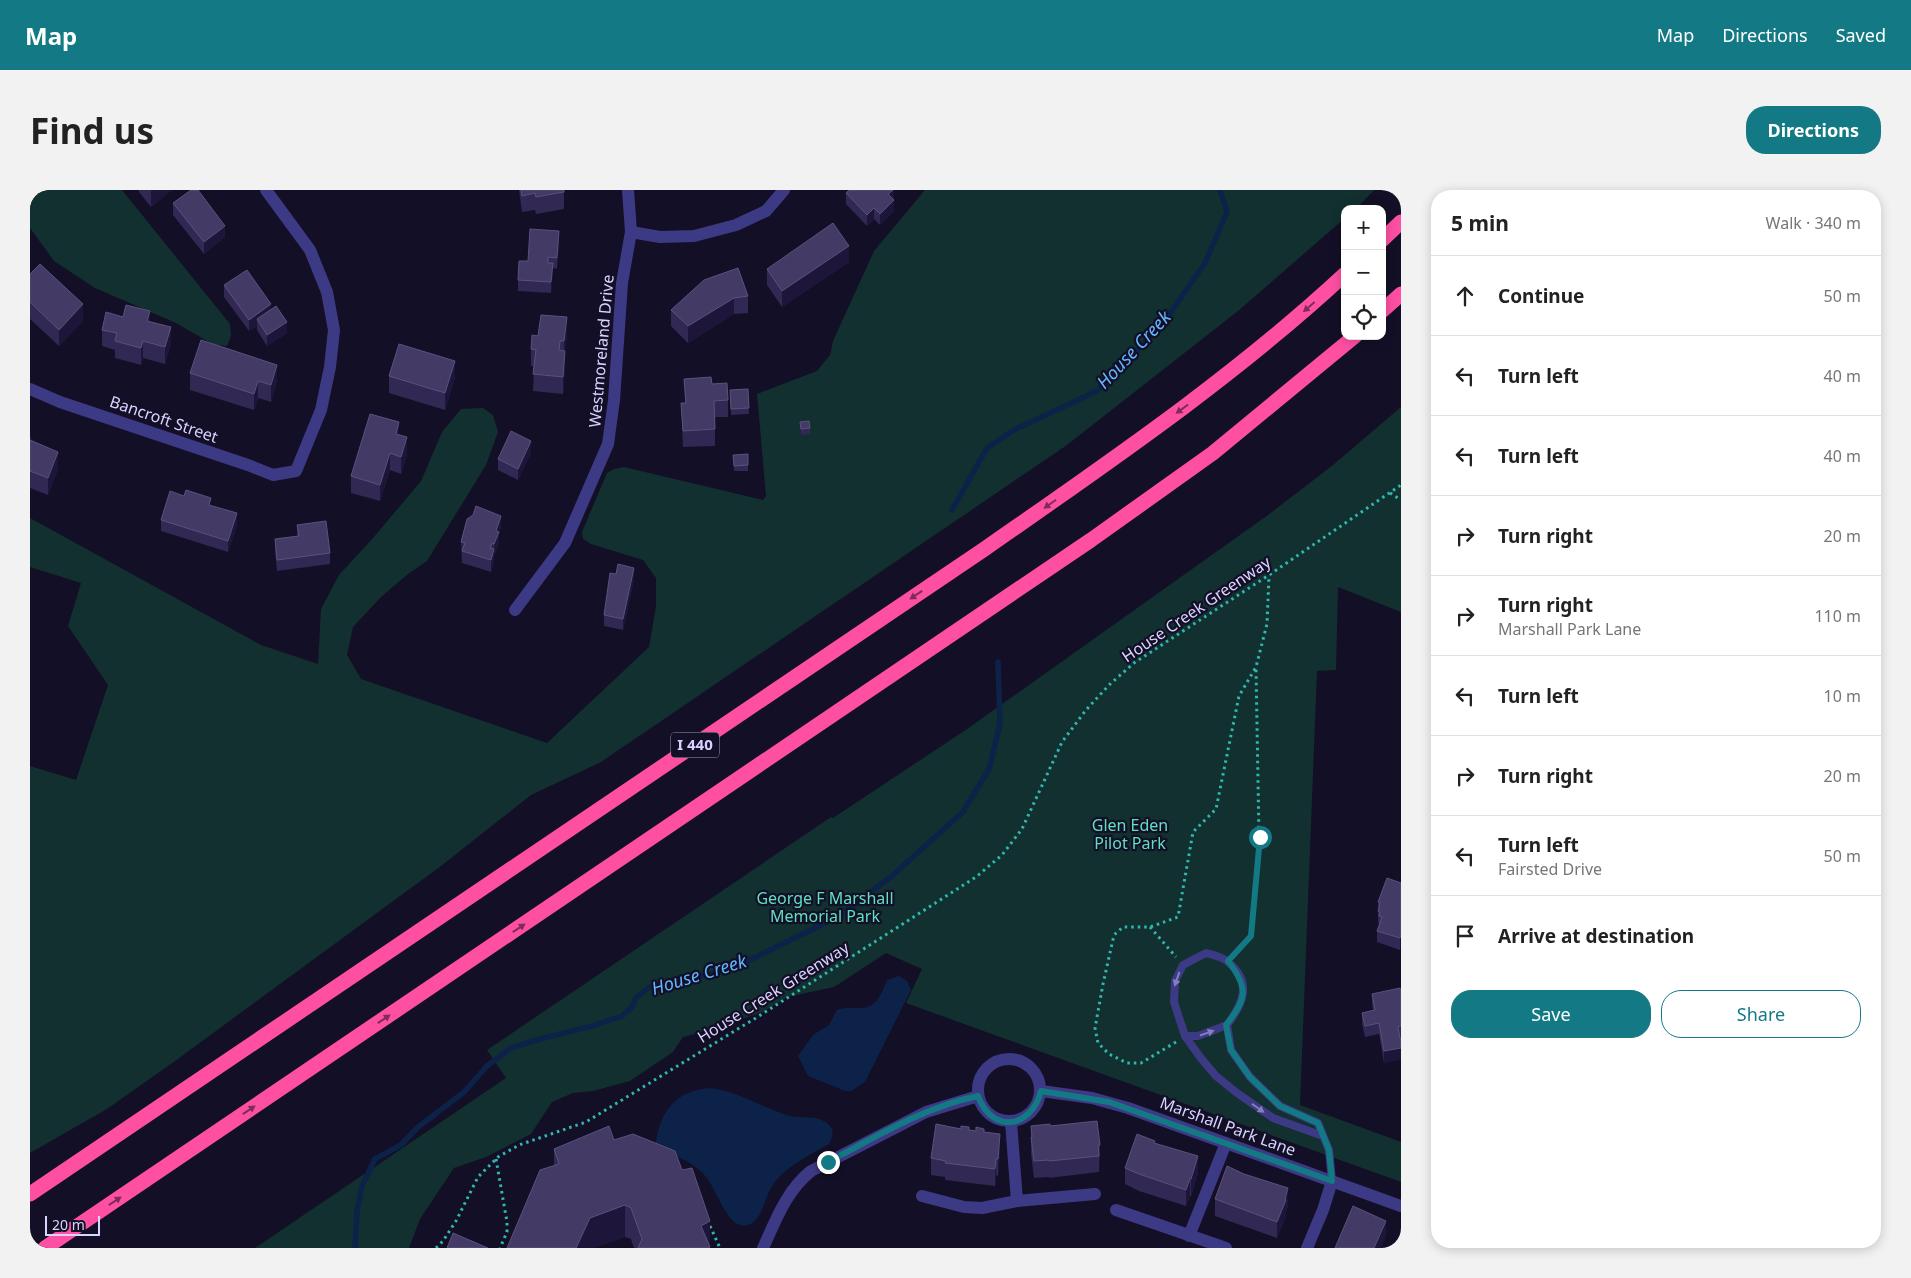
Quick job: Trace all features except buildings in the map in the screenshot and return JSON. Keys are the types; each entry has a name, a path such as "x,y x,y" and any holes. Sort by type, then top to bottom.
{"highway":[{"path":"1386,236 1401,222"},
{"name":"I 440","path":"30,1194 850,640 1096,471 1193,401 1259,350 1341,278"},
{"path":"1386,308 1401,294"},
{"path":"45,1248 1091,540 1213,453 1350,340"}],"street":[{"name":"Bancroft Street","path":"30,389 60,402 239,461 273,475 296,471 321,410 330,366 334,330 327,292 310,250 266,190"},
{"name":"Westmoreland Drive","path":"515,610 565,543 608,444 614,400 622,283 631,232 628,190"},
{"path":"631,232 660,237 694,236 736,225 766,211 784,190"},
{"path":"1009,1059 1022,1062 1032,1068 1038,1079 1041,1091 1037,1104 1029,1115 1011,1122 1004,1122 991,1117 982,1107 978,1096 978,1083 982,1074 994,1063 1009,1059"},
{"name":"Marshall Park Lane","path":"1041,1091 1109,1102 1226,1142 1401,1206"},
{"path":"763,1248 791,1190 811,1171 926,1112 978,1096"},
{"path":"1011,1122 1018,1201"},
{"path":"1189,1236 1226,1142"},
{"path":"1307,1248 1323,1210 1332,1181"},
{"path":"922,1196 964,1206 982,1208 1018,1201 1095,1194"},
{"path":"1116,1210 1226,1248"}],"lane":[{"path":"1185,1036 1198,1036 1226,1025 1238,1010 1244,992 1239,976 1228,961 1206,953 1183,965 1175,982 1174,1002 1185,1036 1216,1076 1237,1093 1273,1118 1323,1136"},
{"path":"1226,1025 1231,1050 1250,1077 1280,1106 1318,1123 1330,1154 1332,1181"}],"path":[{"name":"House Creek Greenway","path":"436,1248 456,1221 478,1176 496,1159 519,1145 586,1122 759,1016 976,877 1002,855 1022,829 1062,742 1074,725 1109,685 1134,662 1269,575 1401,485"},
{"path":"1390,493 1401,500"},
{"path":"1228,961 1251,936 1260,837 1256,667 1267,624 1269,575"},
{"path":"1185,1036 1141,1063 1127,1063 1109,1054 1098,1043 1095,1028 1114,935 1123,927 1150,927 1178,917 1193,832 1216,809 1239,696 1256,667"},
{"path":"1150,927 1183,965"},
{"path":"496,1159 507,1222 507,1232 500,1248"},
{"path":"706,1219 720,1248"}],"green space":[{"path":"30,190 122,190 230,324 231,336 227,346 216,345 176,323 95,288 54,261 30,228"},
{"path":"925,190 1374,190 1360,205 1341,205 1341,221 1238,311 1067,445 601,762 531,795 441,866 175,1061 107,1109 30,1153 30,766 76,780 108,685 68,626 81,583 30,567 30,518 261,645 318,664 321,609 339,575 421,481 442,432 461,409 483,408 493,415 498,432 486,465 427,561 381,597 353,627 347,655 361,679 547,743 649,647 656,606 656,578 643,560 591,544 583,539 582,532 607,473 624,467 763,500 766,496 757,394 817,371 830,355 833,341 874,251"},
{"name":"Glen Eden Pilot Park","path":"1401,407 1401,612 1338,587 1336,670 1317,671 1300,1105 1401,1142 1401,1182 906,1003 922,969 886,953 834,987 787,997 763,1012 683,1037 673,1052 630,1081 593,1091 573,1093 552,1102 531,1134 486,1157 454,1168 420,1219 409,1248 255,1248 506,1078 487,1050 831,817 833,818 967,729 1268,515 1333,465"}],"water":[{"path":"899,976 907,981 911,990 865,1082 851,1091 845,1091 808,1076 798,1056 813,1035 829,1025 837,1010 861,1008 871,1005 878,998 887,980"},
{"path":"709,1088 740,1096 790,1116 816,1118 826,1122 833,1133 829,1144 782,1174 771,1188 757,1219 747,1225 740,1225 730,1218 707,1178 696,1167 676,1156 655,1149 660,1125 670,1107 686,1094"}],"waterway":[{"name":"House Creek","path":"952,510 987,448 1014,430 1097,391 1150,337 1171,312 1205,263 1227,212 1220,190"},
{"name":"House Creek","path":"355,1248 357,1212 362,1186 375,1159 401,1145 417,1128 464,1092 487,1066 511,1048 622,1016 632,1007 636,998 648,988 670,981 711,974 742,964 813,929 846,911 893,875 963,812 989,769 1000,724 998,662"}],"route":[{"path":"828,1162 926,1112 978,1096 982,1107 991,1117 1004,1122 1017,1121 1029,1115 1037,1104 1041,1091 1109,1102 1332,1181 1330,1154 1318,1123 1280,1106 1250,1077 1231,1050 1226,1025 1238,1010 1244,992 1239,976 1228,961 1251,936 1260,837"}],"park label":[{"name":"George F Marshall Memorial Park","path":"825,907"}]}
